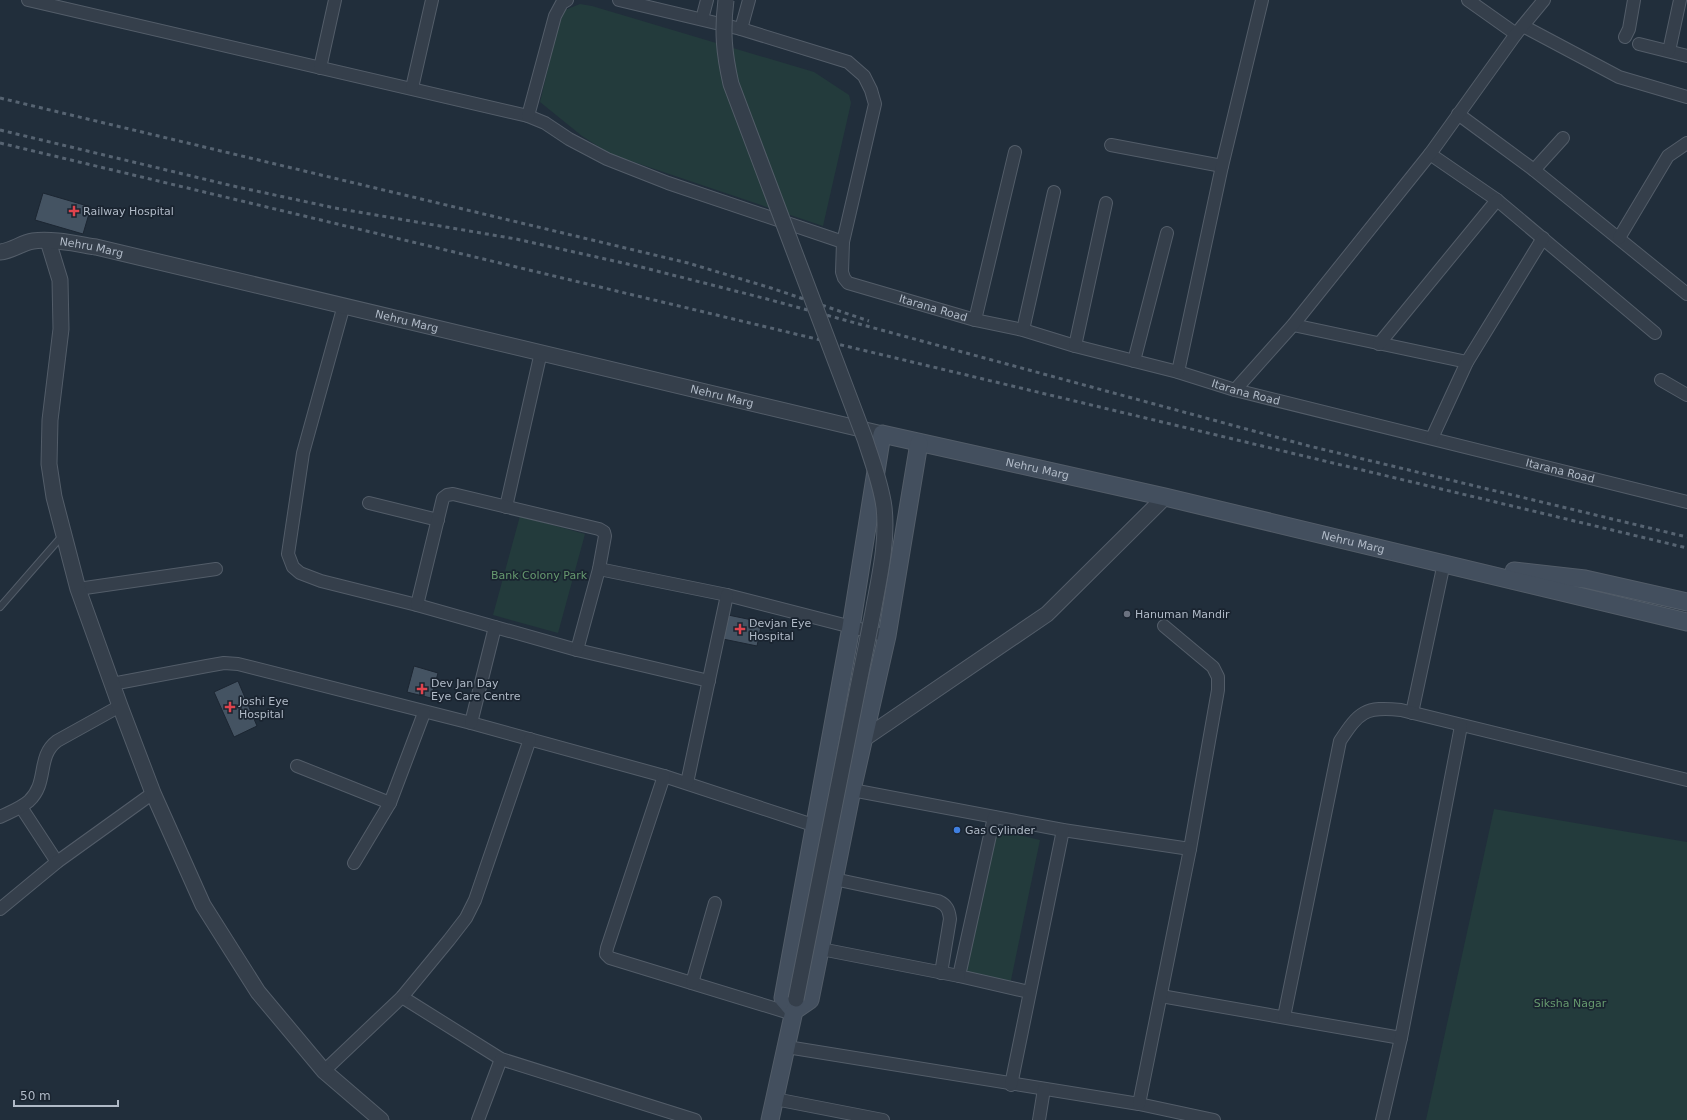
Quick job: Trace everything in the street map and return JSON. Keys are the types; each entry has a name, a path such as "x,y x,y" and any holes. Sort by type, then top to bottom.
{"main road":[{"path":"795,1008 783,998 851,627 882,434"},
{"name":"Nehru Marg","path":"882,434 1165,497 1687,622"},
{"path":"795,1008 810,1000 852,790 887,636 919,443"},
{"name":"Nehru Marg","path":"1444,563 1585,579 1687,602"},
{"path":"770,1120 795,1008"}],"street":[{"path":"28,0 528,116 545,123 569,139 607,159 668,183 843,242"},
{"path":"320,68 335,0"},
{"path":"412,88 432,0"},
{"path":"528,116 555,16 562,3 567,0"},
{"name":"Itarana Road","path":"619,0 741,29 848,62 864,76 871,90 875,104 843,242 842,272 848,283 975,320 1023,330 1075,346 1178,372 1235,390 1687,502"},
{"path":"702,19 707,0"},
{"path":"664,776 606,948 606,954 610,958 692,983 795,1008 874,604 885,535 884,509 880,486 865,439 731,84 725,54 723,22 726,0"},
{"path":"741,29 748,0"},
{"path":"1178,372 1222,166 1262,0"},
{"path":"1468,0 1519,30 1619,77 1687,97"},
{"path":"1235,390 1293,325 1430,154 1519,30 1544,0"},
{"path":"1625,37 1629,29 1634,0"},
{"path":"1669,51 1680,0"},
{"path":"1639,44 1687,56"},
{"path":"1458,114 1534,170 1687,294"},
{"path":"1534,170 1563,138"},
{"path":"1619,238 1668,156 1687,143"},
{"path":"1111,145 1222,166"},
{"path":"975,320 1015,152"},
{"path":"1430,154 1497,200 1655,333"},
{"path":"1023,330 1054,192"},
{"path":"1379,344 1497,200"},
{"path":"1075,346 1106,203"},
{"path":"1134,361 1167,233"},
{"path":"1432,438 1467,362 1543,238"},
{"name":"Nehru Marg","path":"0,252 8,251 33,241 48,241 96,247 882,434"},
{"path":"48,241 60,280 61,329 50,420 49,464 54,497 78,589 120,706 153,793 203,905 258,992 324,1071 381,1120"},
{"path":"344,305 303,453 294,502 288,554 293,567 300,573 321,581 495,626 577,650 709,681"},
{"path":"1293,325 1467,362"},
{"path":"506,507 541,352"},
{"path":"1661,380 1687,395"},
{"path":"417,605 438,520 444,498 447,495 453,494 599,529 604,532 599,569 577,650"},
{"path":"865,738 1047,614 1165,497"},
{"path":"369,503 438,520"},
{"path":"1412,713 1444,563"},
{"path":"78,589 216,569"},
{"path":"599,569 727,595 887,636"},
{"path":"687,783 727,595"},
{"path":"471,723 495,626"},
{"path":"1139,1104 1190,849 1218,690 1218,676 1212,667 1164,626"},
{"path":"112,684 224,663 238,664 424,713 471,723 664,776 844,835"},
{"path":"0,817 21,807 30,800 39,786 43,772 45,755 50,746 120,706"},
{"path":"1284,1017 1340,741 1358,716 1368,711 1385,708 1412,713 1687,780"},
{"path":"354,863 390,803 424,713"},
{"path":"1382,1120 1401,1038 1461,726"},
{"path":"324,1071 402,997 466,918 475,900 530,739"},
{"path":"297,766 390,803"},
{"path":"852,790 1063,830 1190,849"},
{"path":"0,909 56,862 153,793"},
{"path":"21,807 56,862"},
{"path":"959,976 994,817"},
{"path":"1011,1084 1063,830"},
{"path":"834,879 938,900 945,904 949,912 950,919 941,973"},
{"path":"692,983 715,903"},
{"path":"821,949 959,976 1029,992"},
{"path":"1161,996 1401,1038"},
{"path":"402,997 501,1059 695,1120"},
{"path":"787,1047 1139,1104 1214,1120"},
{"path":"478,1120 501,1059"},
{"path":"1039,1120 1044,1089"},
{"path":"775,1099 883,1120"}],"lane":[{"path":"0,607 63,535"}],"green space":[{"path":"580,4 592,6 814,72 849,95 851,103 823,226 610,154 582,136 540,102 559,22 565,10"},
{"name":"Bank Colony Park","path":"520,516 585,534 558,633 493,615"},
{"name":"Siksha Nagar","path":"1494,809 1687,842 1687,1120 1426,1120"},
{"path":"992,829 1040,840 1010,985 962,975"}],"building":[{"path":"43,193 91,207 83,234 35,220"},
{"path":"728,615 762,622 757,646 723,639"},
{"path":"414,666 438,673 431,698 407,692"},
{"path":"238,681 257,726 234,737 214,692"}],"railway":[{"path":"0,98 688,263 771,288 869,321"},
{"path":"0,130 233,186 335,208 516,239 641,267 767,299 1309,446 1687,537"},
{"path":"0,143 1687,548"}],"place":[{"name":"Railway Hospital","path":"74,211"},
{"name":"Hanuman Mandir","path":"1127,614"},
{"name":"Devjan Eye Hospital","path":"740,629"},
{"name":"Dev Jan Day Eye Care Centre","path":"422,689"},
{"name":"Joshi Eye Hospital","path":"230,707"},
{"name":"Gas Cylinder","path":"957,830"}]}
